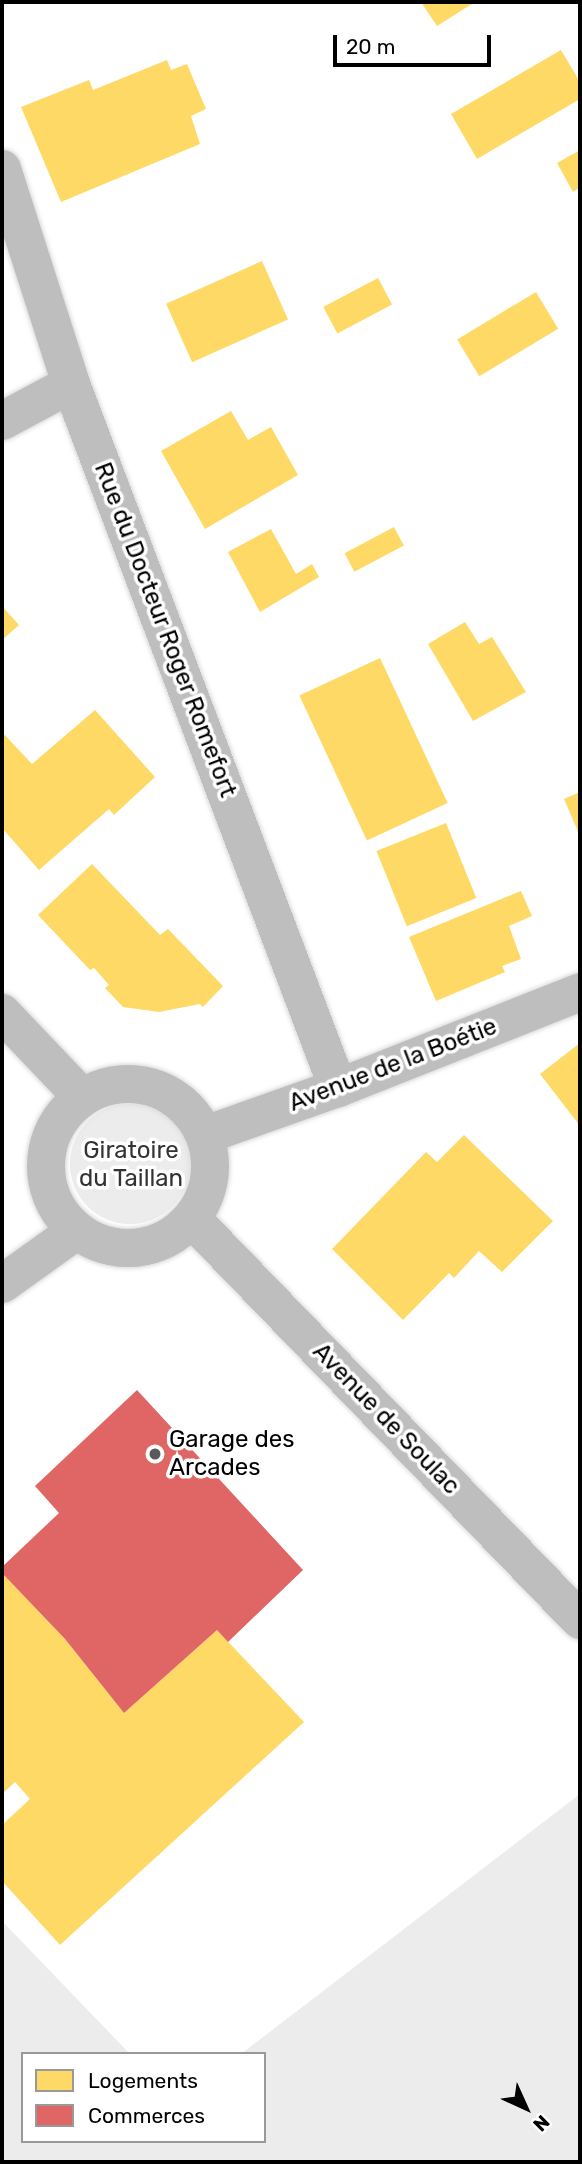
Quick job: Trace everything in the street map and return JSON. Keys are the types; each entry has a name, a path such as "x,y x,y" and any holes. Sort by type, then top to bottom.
{"main road":[{"name":"Rue du Docteur Roger Romefort","path":"2,169 71,384 338,1088"},
{"path":"2,421 71,384"},
{"name":"Avenue de la Boétie","path":"205,1135 338,1088 580,992"},
{"path":"2,1013 82,1097"},
{"path":"118,1084 158,1088 184,1104 205,1135 211,1173 207,1194 192,1219 159,1244 133,1250 101,1245 76,1231 53,1201 45,1171 50,1138 65,1113 82,1097 118,1084"},
{"name":"Avenue de Soulac","path":"192,1219 580,1620"},
{"path":"2,1284 76,1231"}],"green space":[{"name":"Giratoire du Taillan","path":"130,1104 153,1109 172,1122 185,1141 190,1164 185,1187 172,1206 153,1219 130,1224 107,1219 88,1206 75,1187 70,1164 75,1141 88,1122 107,1109"},
{"path":"580,1794 580,2162 2,2162 2,1921 128,2052 21,2052 21,2143 266,2143 266,2052 244,2052"}],"building: Logements":[{"path":"421,2 475,2 437,26"},
{"path":"561,50 580,82 580,99 477,159 451,114"},
{"path":"167,60 171,70 187,64 206,109 191,116 200,144 61,202 21,107 89,80 93,90"},
{"path":"580,150 580,187 573,192 557,163"},
{"path":"262,261 288,319 192,362 166,304"},
{"path":"378,278 392,304 337,334 323,307"},
{"path":"536,292 558,329 479,376 457,339"},
{"path":"231,411 248,440 271,427 298,475 205,529 161,451"},
{"path":"394,527 404,546 354,572 345,553"},
{"path":"271,529 296,574 312,564 319,577 260,612 228,552"},
{"path":"2,606 19,625 2,640"},
{"path":"465,622 479,644 492,637 526,692 473,721 428,644"},
{"path":"380,658 448,803 367,841 299,696"},
{"path":"95,710 155,777 114,815 109,809 39,870 2,828 2,732 32,764"},
{"path":"580,792 580,836 564,799"},
{"path":"446,823 476,898 407,926 376,851"},
{"path":"92,864 160,935 168,929 223,986 203,1007 200,1004 159,1012 123,1007 105,988 109,985 94,968 90,970 38,915"},
{"path":"521,891 532,916 509,926 521,959 502,966 505,972 436,1001 409,937"},
{"path":"580,1043 580,1126 540,1074"},
{"path":"464,1135 553,1221 502,1272 479,1251 454,1278 449,1273 403,1320 332,1249 426,1152 437,1162"},
{"path":"2,1573 65,1639 124,1713 217,1630 304,1722 60,1945 2,1881 2,1825 30,1799 15,1782 2,1794"}],"building: Commerces":[{"path":"137,1390 303,1570 228,1642 217,1630 124,1713 65,1639 2,1573 2,1567 59,1513 35,1486"}],"place":[{"name":"Garage des Arcades","path":"155,1454"}]}
